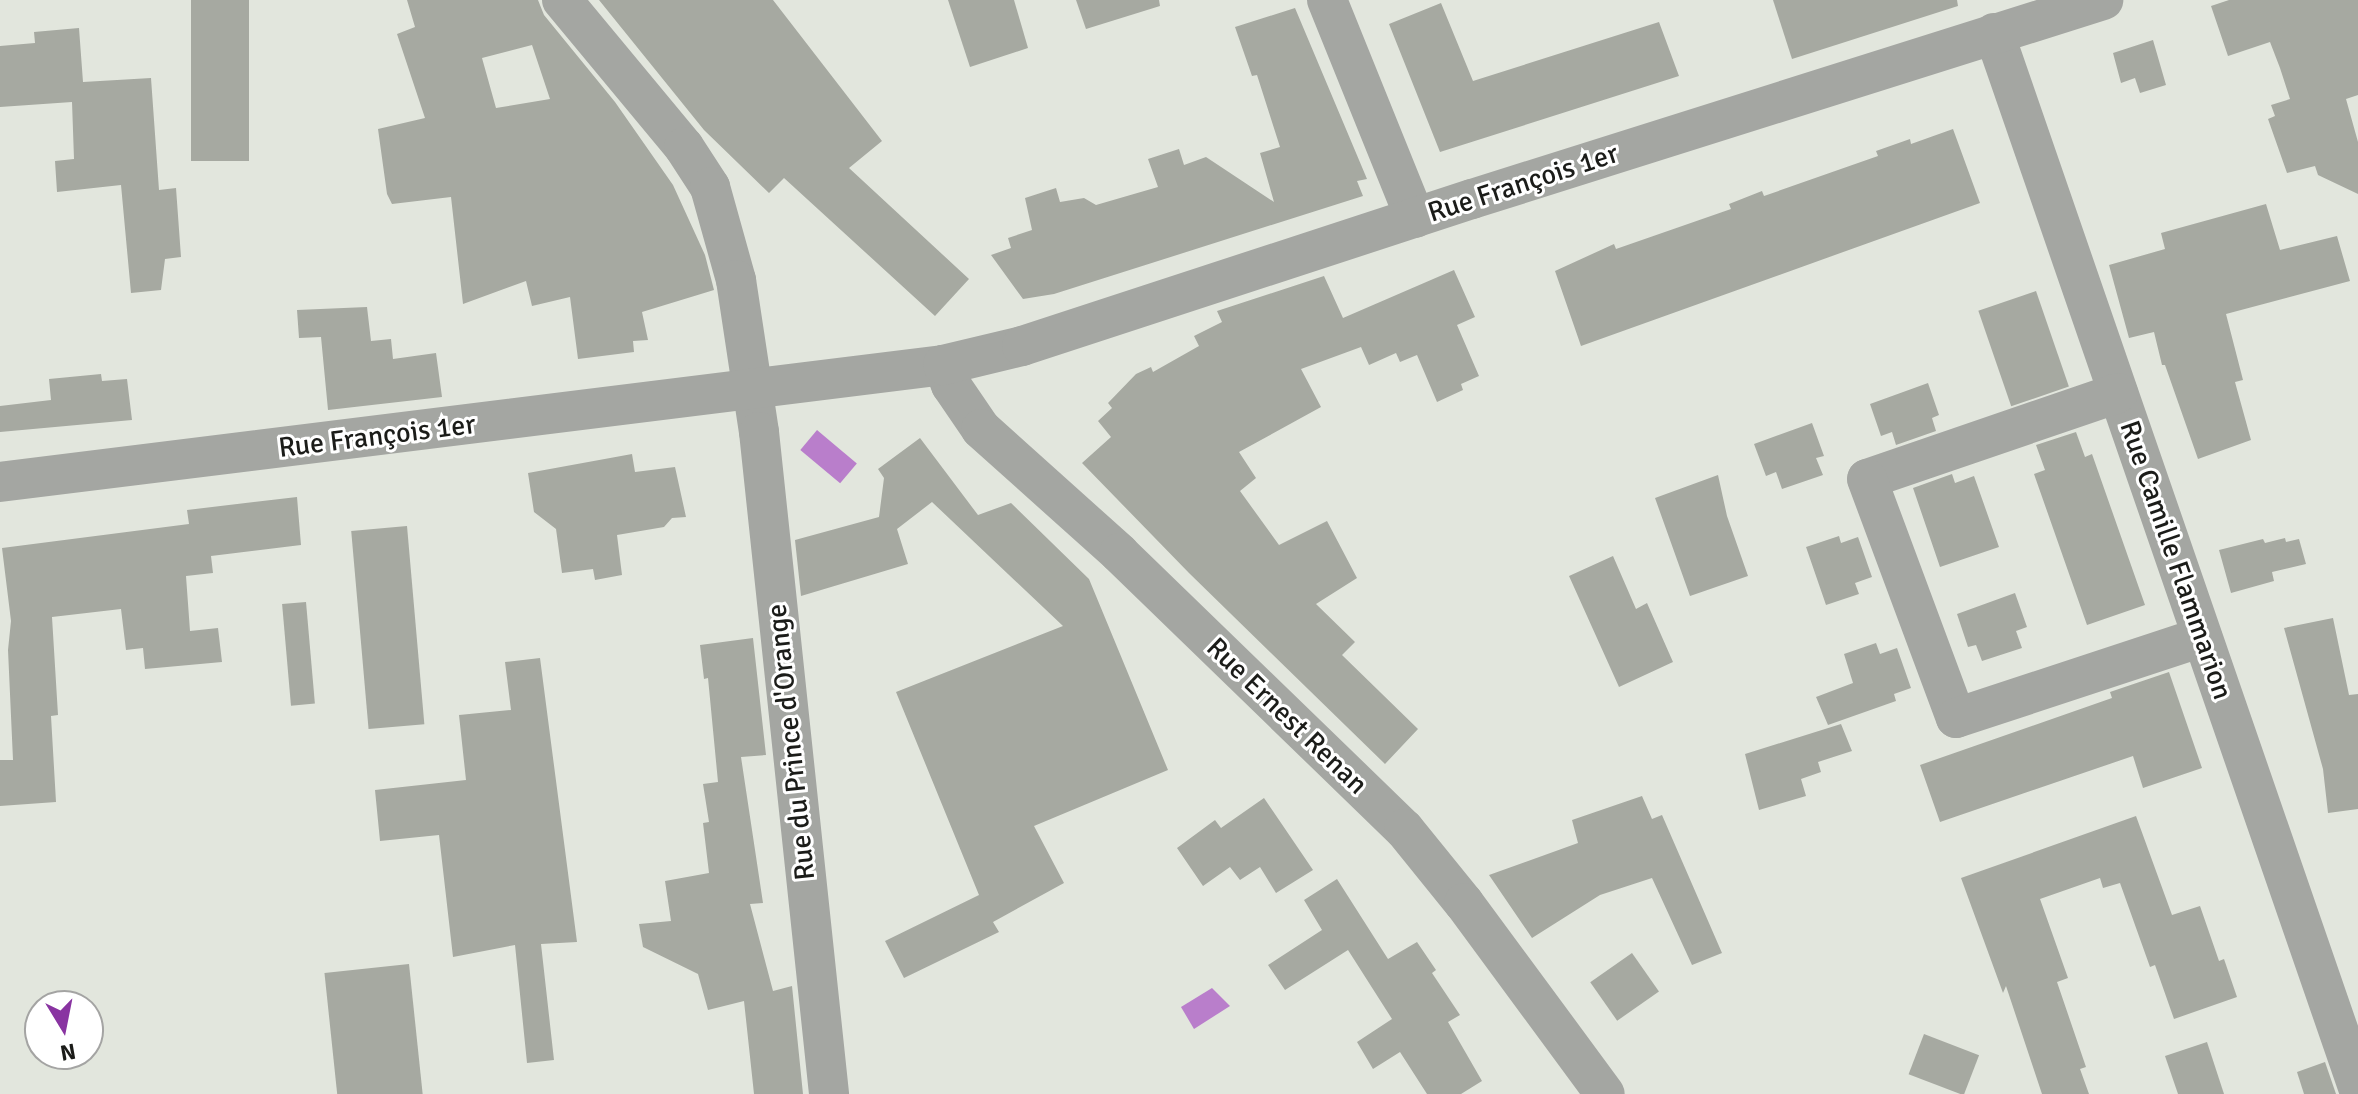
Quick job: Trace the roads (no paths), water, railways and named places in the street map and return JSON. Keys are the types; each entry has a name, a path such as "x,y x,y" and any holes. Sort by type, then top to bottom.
{"street":[{"name":"Rue du Prince d'Orange","path":"562,0 684,147 710,187 736,280 754,389 829,1094"},
{"path":"1327,0 1415,218"},
{"name":"Rue François 1er","path":"0,482 943,365 1022,346 2103,0"},
{"name":"Rue Camille Flammarion","path":"1994,33 2358,1087"},
{"name":"Rue Ernest Renan","path":"943,365 951,385 981,429 1119,553 1404,829 1473,915 1605,1094"},
{"path":"2118,393 1867,479 1956,718 2202,637"}]}
